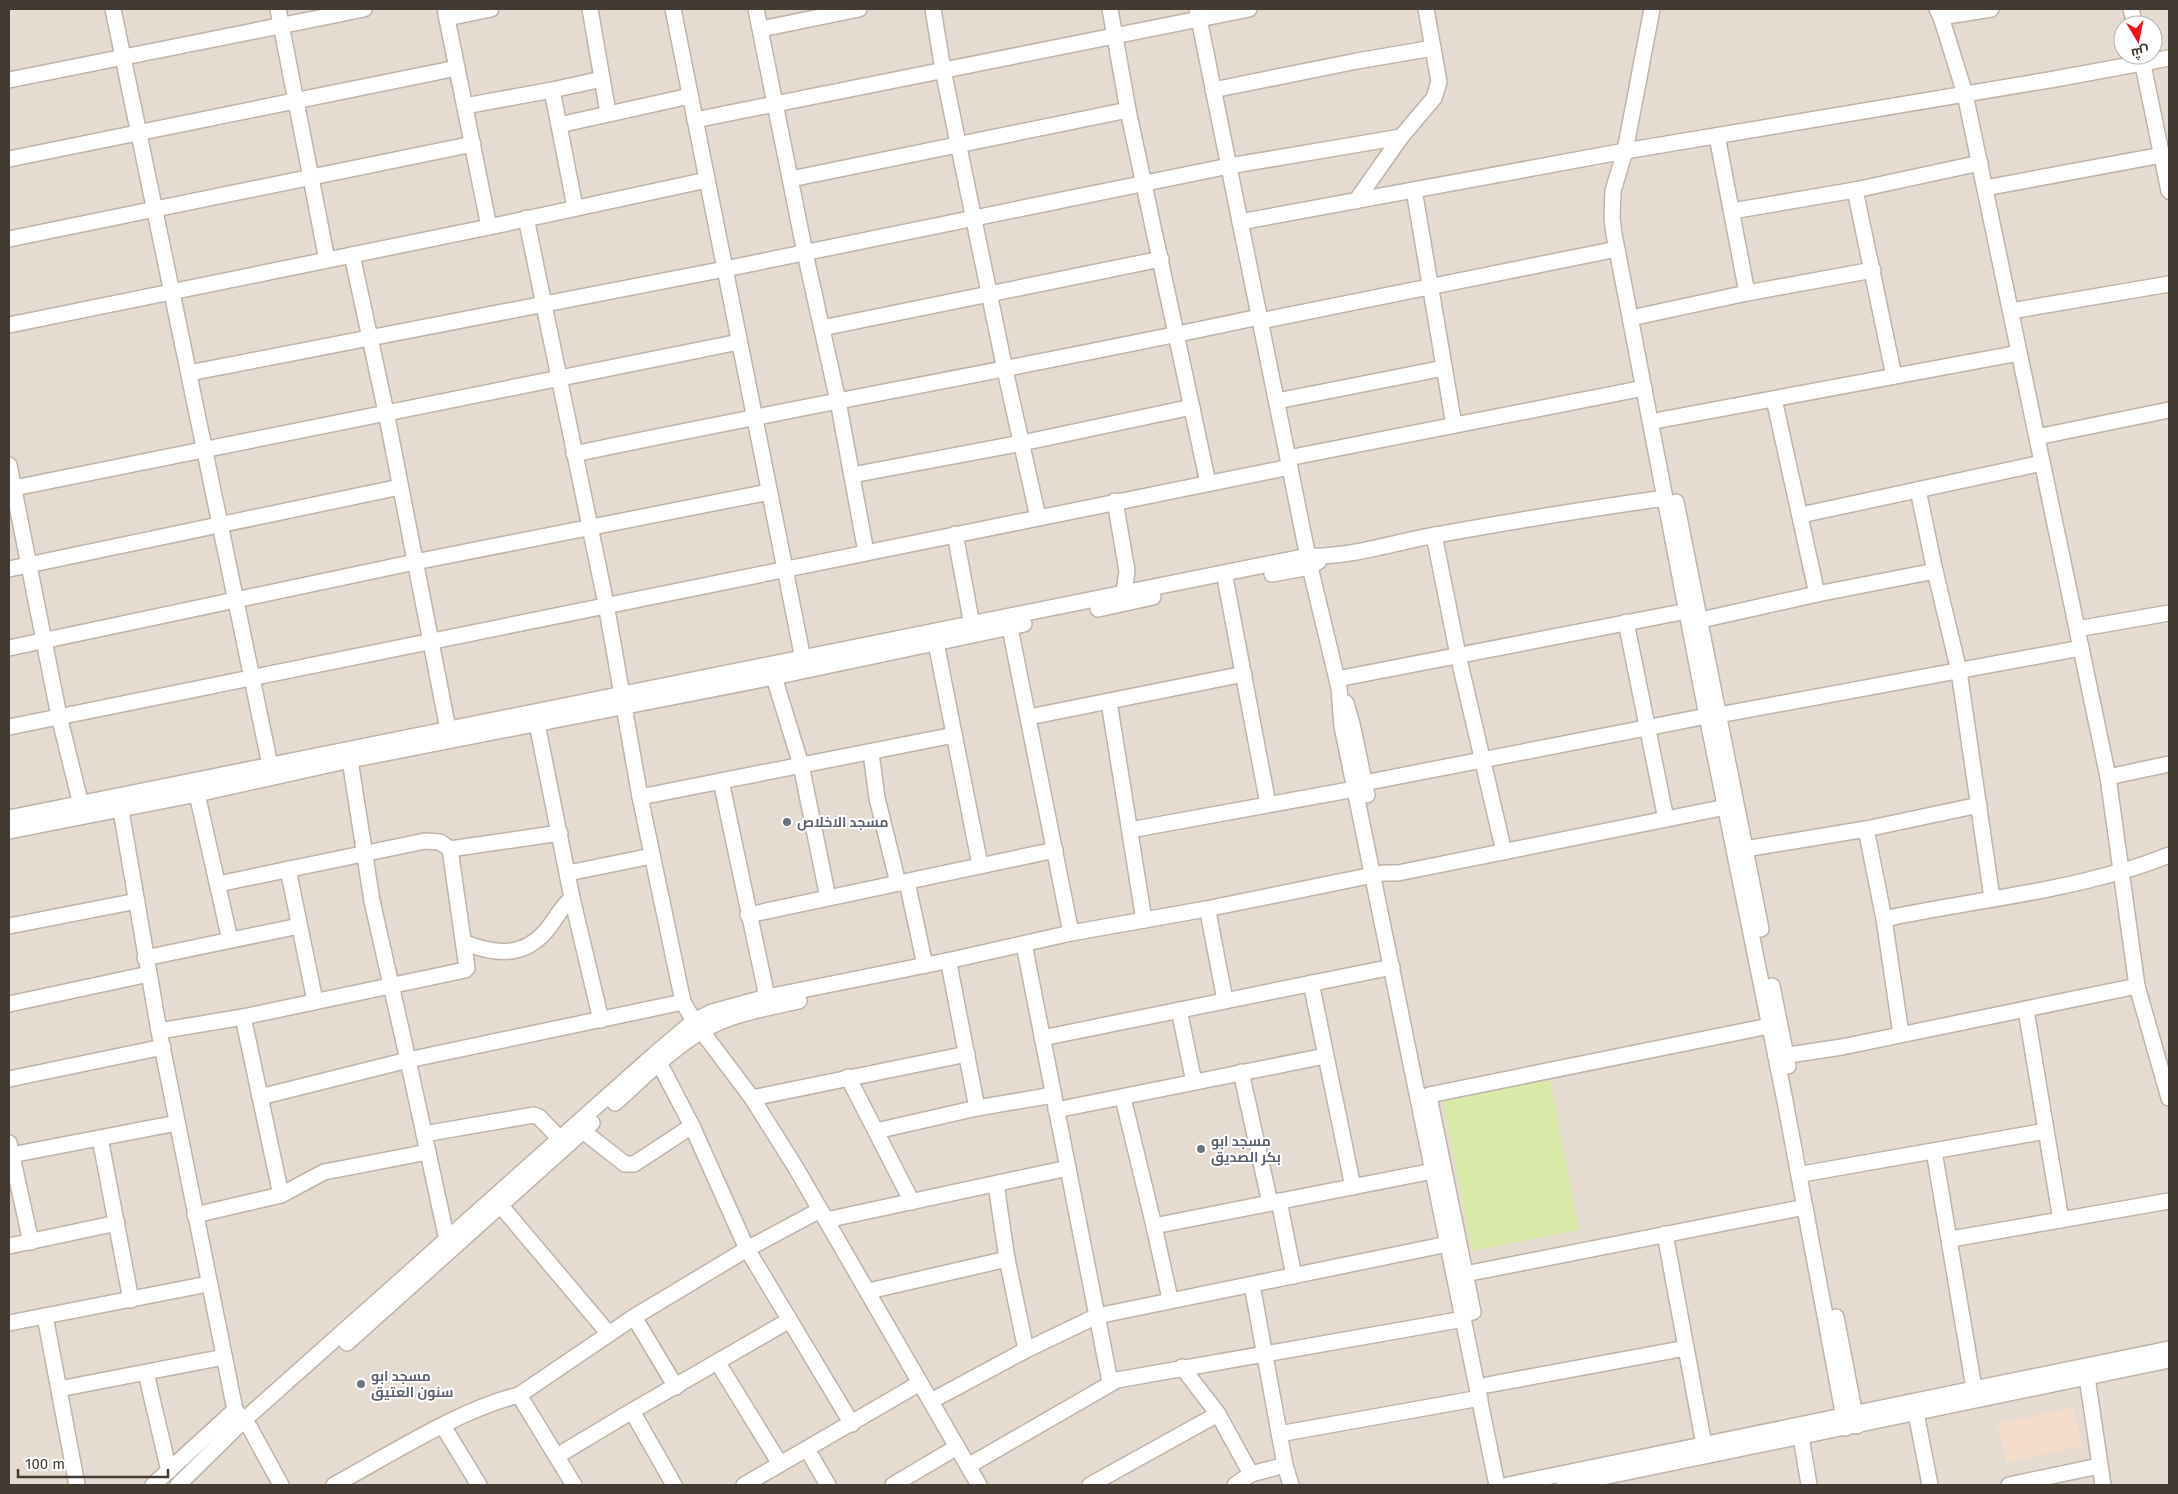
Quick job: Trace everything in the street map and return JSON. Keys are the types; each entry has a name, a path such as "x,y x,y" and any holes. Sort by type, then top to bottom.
{"street":[{"path":"113,9 270,765"},
{"path":"278,9 327,260"},
{"path":"9,80 364,9"},
{"path":"490,226 446,13 492,9"},
{"path":"590,9 608,113"},
{"path":"673,9 803,659"},
{"path":"756,9 805,253 838,401 866,552"},
{"path":"761,29 859,9"},
{"path":"933,9 958,145 1038,517"},
{"path":"1110,9 1128,110 1208,483"},
{"path":"695,120 1115,36 1198,14 1249,9"},
{"path":"1356,201 1401,137 1438,91 1439,82 1426,9"},
{"path":"1652,9 1630,151 1613,197 1612,218 1687,611 1745,849 1805,1207 1850,1421"},
{"path":"1662,9 1622,184 1620,205 1660,420 1701,620 1726,807 1769,1026 1781,1056 1808,1173 1850,1421"},
{"path":"1991,9 1939,13 1965,94 1980,163 2108,778 2138,986 2169,1098"},
{"path":"1198,14 1309,561 1338,683 1342,726 1360,786 1383,877 1466,1274 1497,1485"},
{"path":"1213,90 1433,48"},
{"path":"1240,222 1630,151 1965,94 2113,65"},
{"path":"2143,65 2169,191"},
{"path":"9,159 457,68"},
{"path":"465,106 602,79"},
{"path":"552,90 575,207"},
{"path":"559,125 690,96"},
{"path":"791,179 1128,110"},
{"path":"1717,136 1747,293"},
{"path":"189,373 725,270 1229,166 1401,137"},
{"path":"9,239 473,144"},
{"path":"1985,188 2162,155"},
{"path":"1732,211 1855,190 1980,163"},
{"path":"9,325 707,180"},
{"path":"1414,190 1454,425"},
{"path":"1855,190 1894,376"},
{"path":"526,218 606,604 640,797 683,1002 697,1026 752,1098 868,1291 979,1485"},
{"path":"574,454 754,416 1005,370 1177,334 1617,250"},
{"path":"352,255 386,412 448,729"},
{"path":"822,328 1161,260"},
{"path":"1640,316 1747,293 1873,270"},
{"path":"2010,311 2169,284"},
{"path":"11,488 739,342"},
{"path":"1660,420 2019,353"},
{"path":"1276,401 1444,368"},
{"path":"9,727 1208,483 1289,462 1454,425 1644,388"},
{"path":"1774,399 1817,594"},
{"path":"852,476 1192,407"},
{"path":"2037,437 2169,410"},
{"path":"1801,515 2042,463"},
{"path":"9,465 11,488 29,565 59,716 83,810"},
{"path":"9,569 400,487"},
{"path":"1918,490 1934,571 1959,671 1992,898"},
{"path":"9,648 415,562 770,492"},
{"path":"119,803 197,794 350,760 537,724 622,701 803,659 972,624 1026,618 1434,535 1585,509 1665,498"},
{"path":"1115,501 1128,571 1124,592"},
{"path":"955,534 972,624"},
{"path":"1434,535 1458,655 1504,852"},
{"path":"9,818 83,810 119,803 270,765 448,729 774,676 1010,628 1026,618 1124,592 1207,582 1226,583 1309,561"},
{"path":"1701,620 1817,594 1934,571"},
{"path":"1226,583 1268,804"},
{"path":"1338,683 1458,655 1687,611"},
{"path":"2077,629 2169,613"},
{"path":"1626,622 1666,819"},
{"path":"1010,628 1071,933"},
{"path":"936,643 980,865"},
{"path":"1130,830 1648,728 2081,648"},
{"path":"1029,717 1244,674"},
{"path":"774,676 801,765 828,898"},
{"path":"1109,702 1144,920"},
{"path":"537,724 572,898 601,1020"},
{"path":"640,797 871,753 954,735"},
{"path":"871,753 877,798 926,965"},
{"path":"350,760 372,900 446,1240"},
{"path":"2108,778 2169,764"},
{"path":"721,781 748,915 767,997"},
{"path":"197,794 230,940"},
{"path":"119,803 162,1048 224,1357 243,1419 282,1485"},
{"path":"1745,849 1866,829 1979,805"},
{"path":"178,1485 243,1419 560,1139 712,1012 767,997 926,965 1209,917 1383,877 1726,807"},
{"path":"9,831 83,810"},
{"path":"1866,829 1884,919 1901,1034"},
{"path":"218,884 425,840 440,842 450,849 560,833"},
{"path":"159,1031 243,1017 391,984 465,970 468,966 450,849"},
{"path":"748,915 1055,850"},
{"path":"568,873 652,856"},
{"path":"1884,919 2053,888 2122,872 2169,856"},
{"path":"288,870 315,1001"},
{"path":"697,1026 780,1005 950,968 1025,948 1071,933 1383,877"},
{"path":"1383,877 1392,967 1448,1244 1464,1319 1508,1485 1530,1483 1704,1445 1850,1421 1916,1413 2169,1360"},
{"path":"465,943 488,951 498,952 533,944 572,898"},
{"path":"9,926 137,901"},
{"path":"1209,917 1225,1000"},
{"path":"145,958 299,926"},
{"path":"1025,948 1110,1382"},
{"path":"1042,1038 1392,967"},
{"path":"950,968 977,1108"},
{"path":"9,1004 149,974"},
{"path":"1311,983 1353,1187"},
{"path":"1781,1056 1842,1047 2138,986"},
{"path":"260,1097 408,1060 683,1002"},
{"path":"1178,1010 1194,1082"},
{"path":"2026,1010 2061,1220"},
{"path":"243,1017 281,1195"},
{"path":"1429,1095 1769,1026"},
{"path":"9,1079 162,1048"},
{"path":"752,1098 966,1054"},
{"path":"1056,1110 1325,1056"},
{"path":"658,1058 692,1126 747,1249 788,1321 852,1424"},
{"path":"153,1485 169,1471 243,1419 501,1206 583,1132 658,1058"},
{"path":"1241,1072 1294,1276"},
{"path":"848,1077 912,1202"},
{"path":"876,1131 977,1108 1053,1095"},
{"path":"1123,1098 1170,1300"},
{"path":"424,1134 534,1115 539,1117 560,1139"},
{"path":"31,1242 10,1149 100,1138 178,1123"},
{"path":"583,1132 625,1164 634,1164 692,1126"},
{"path":"1808,1173 2046,1131"},
{"path":"100,1138 131,1300"},
{"path":"1934,1151 1951,1239 1974,1388"},
{"path":"195,1215 281,1195 324,1172 428,1152"},
{"path":"334,1485 443,1426 500,1400 519,1395 634,1317 747,1249 823,1215 912,1202 1068,1168"},
{"path":"1154,1226 1433,1171"},
{"path":"996,1184 1007,1259 1026,1350"},
{"path":"1951,1239 2169,1201"},
{"path":"501,1206 609,1334"},
{"path":"1466,1274 1805,1207"},
{"path":"9,1246 117,1223"},
{"path":"1665,1234 1704,1445"},
{"path":"931,1401 1026,1350 1097,1316 1448,1244"},
{"path":"868,1291 1007,1259"},
{"path":"9,1323 208,1284"},
{"path":"1252,1285 1285,1465 1291,1485"},
{"path":"44,1316 76,1485"},
{"path":"634,1317 676,1387"},
{"path":"968,1466 1110,1382 1264,1352 1464,1319"},
{"path":"557,1456 632,1410 676,1387 788,1321"},
{"path":"1279,1434 1686,1348"},
{"path":"1564,1485 1801,1437 1850,1421 1974,1388 2169,1349"},
{"path":"59,1389 224,1357"},
{"path":"718,1363 780,1464"},
{"path":"1182,1367 1218,1414 1251,1474"},
{"path":"146,1373 169,1471"},
{"path":"2087,1377 2102,1485"},
{"path":"744,1485 920,1383"},
{"path":"519,1395 574,1485"},
{"path":"632,1410 674,1485"},
{"path":"1916,1413 1930,1485"},
{"path":"1090,1485 1218,1414"},
{"path":"190,1485 243,1419"},
{"path":"443,1426 479,1485"},
{"path":"1801,1437 1809,1485"},
{"path":"893,1485 957,1447"},
{"path":"807,1449 828,1485"},
{"path":"1235,1485 1251,1474 1285,1465"},
{"path":"2009,1485 2100,1466"}],"shaded area":[{"path":"9,9 2169,9 2169,1485 9,1485"},
{"path":"2073,1407 2082,1446 2007,1462 1998,1424"}],"green space":[{"path":"1550,1080 1579,1230 1472,1251 1443,1101"}],"place":[{"name":"مسجد الاخلاص","path":"787,822"},
{"name":"مسجد ابو بكر الصديق","path":"1201,1149"},
{"name":"مسجد ابو سنون العتيق","path":"361,1384"}]}
